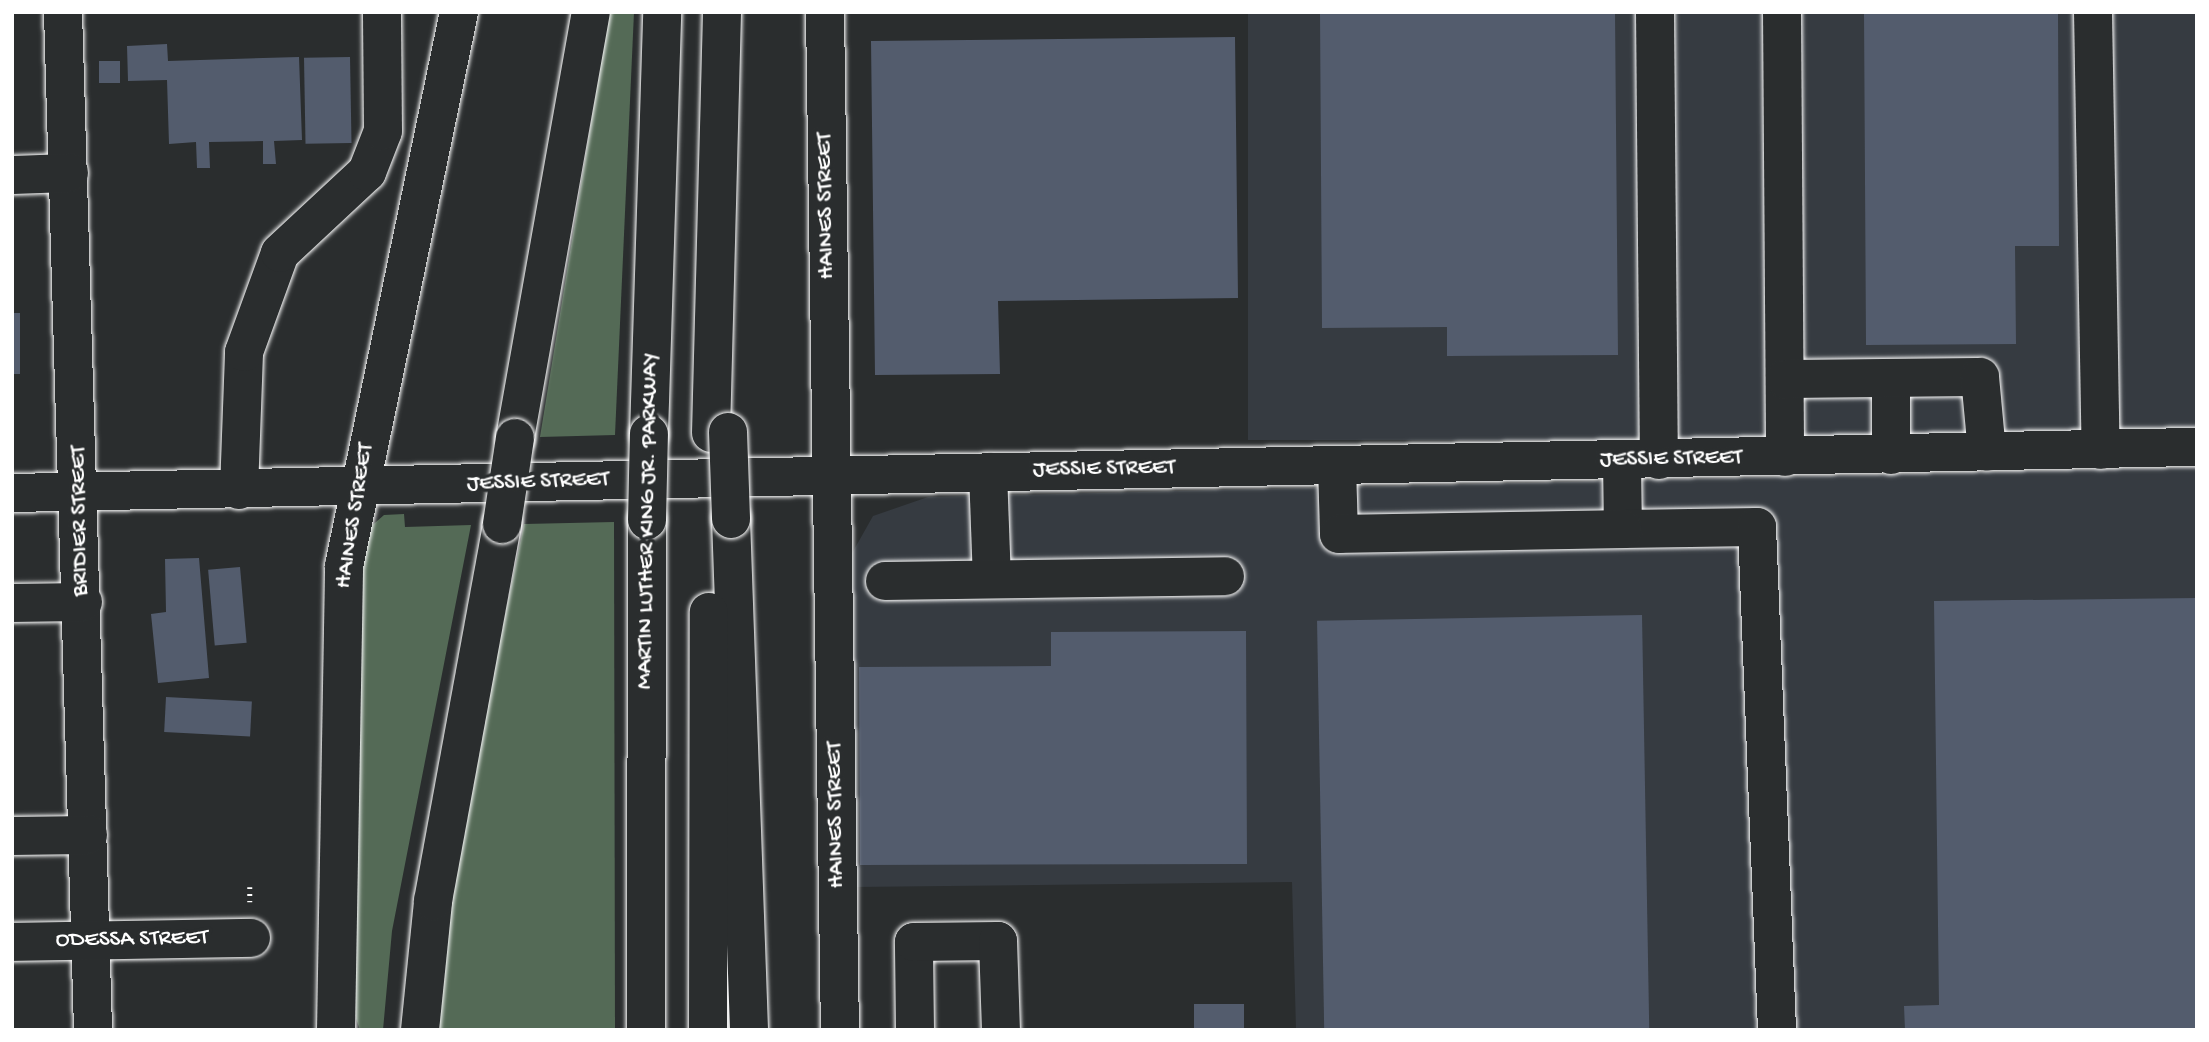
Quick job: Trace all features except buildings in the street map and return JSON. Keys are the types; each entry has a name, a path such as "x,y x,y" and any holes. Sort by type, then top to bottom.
{"main road":[{"name":"BRIDIER STREET","path":"63,12 81,492 93,1030"},
{"path":"239,490 244,352 280,253 367,172 383,131 382,12"},
{"name":"HAINES STREET","path":"336,1030 342,597 357,489 459,12"},
{"path":"420,1030 433,901 591,12"},
{"name":"MARTIN LUTHER KING JR. PARKWAY","path":"646,1030 647,520 662,12"},
{"path":"708,1030 720,519 718,155 722,12"},
{"name":"HAINES STREET","path":"824,12 840,1030"},
{"path":"1655,12 1659,460"},
{"path":"1782,12 1785,457"},
{"path":"2093,12 2101,450"},
{"path":"12,175 69,173"},
{"path":"1891,378 1891,455"},
{"path":"1785,379 1984,380 1987,452"},
{"name":"JESSIE STREET","path":"12,493 357,489 831,474 1622,461 2197,447"},
{"path":"1622,461 1623,529"},
{"path":"1336,466 1339,534 1757,527 1777,1030"},
{"path":"988,472 992,579"},
{"path":"720,519 749,1030"},
{"path":"885,581 1224,576"},
{"path":"12,603 83,602"},
{"path":"12,836 88,835"},
{"name":"ODESSA STREET","path":"12,942 251,938"},
{"path":"915,1030 914,942 999,941 1001,1030"}],"shaded area":[{"path":"1248,12 2197,12 2197,440 1248,440"},
{"path":"2197,467 2197,1030 1296,1030 1292,882 855,887 851,555 873,516 928,497"}],"green space":[{"path":"609,12 634,12 615,435 540,437"},
{"path":"404,514 405,527 471,525 392,931 383,1030 360,1030 352,1007 351,655 368,529 384,515"},
{"path":"614,522 615,1030 431,1030 476,755 524,524"}]}
